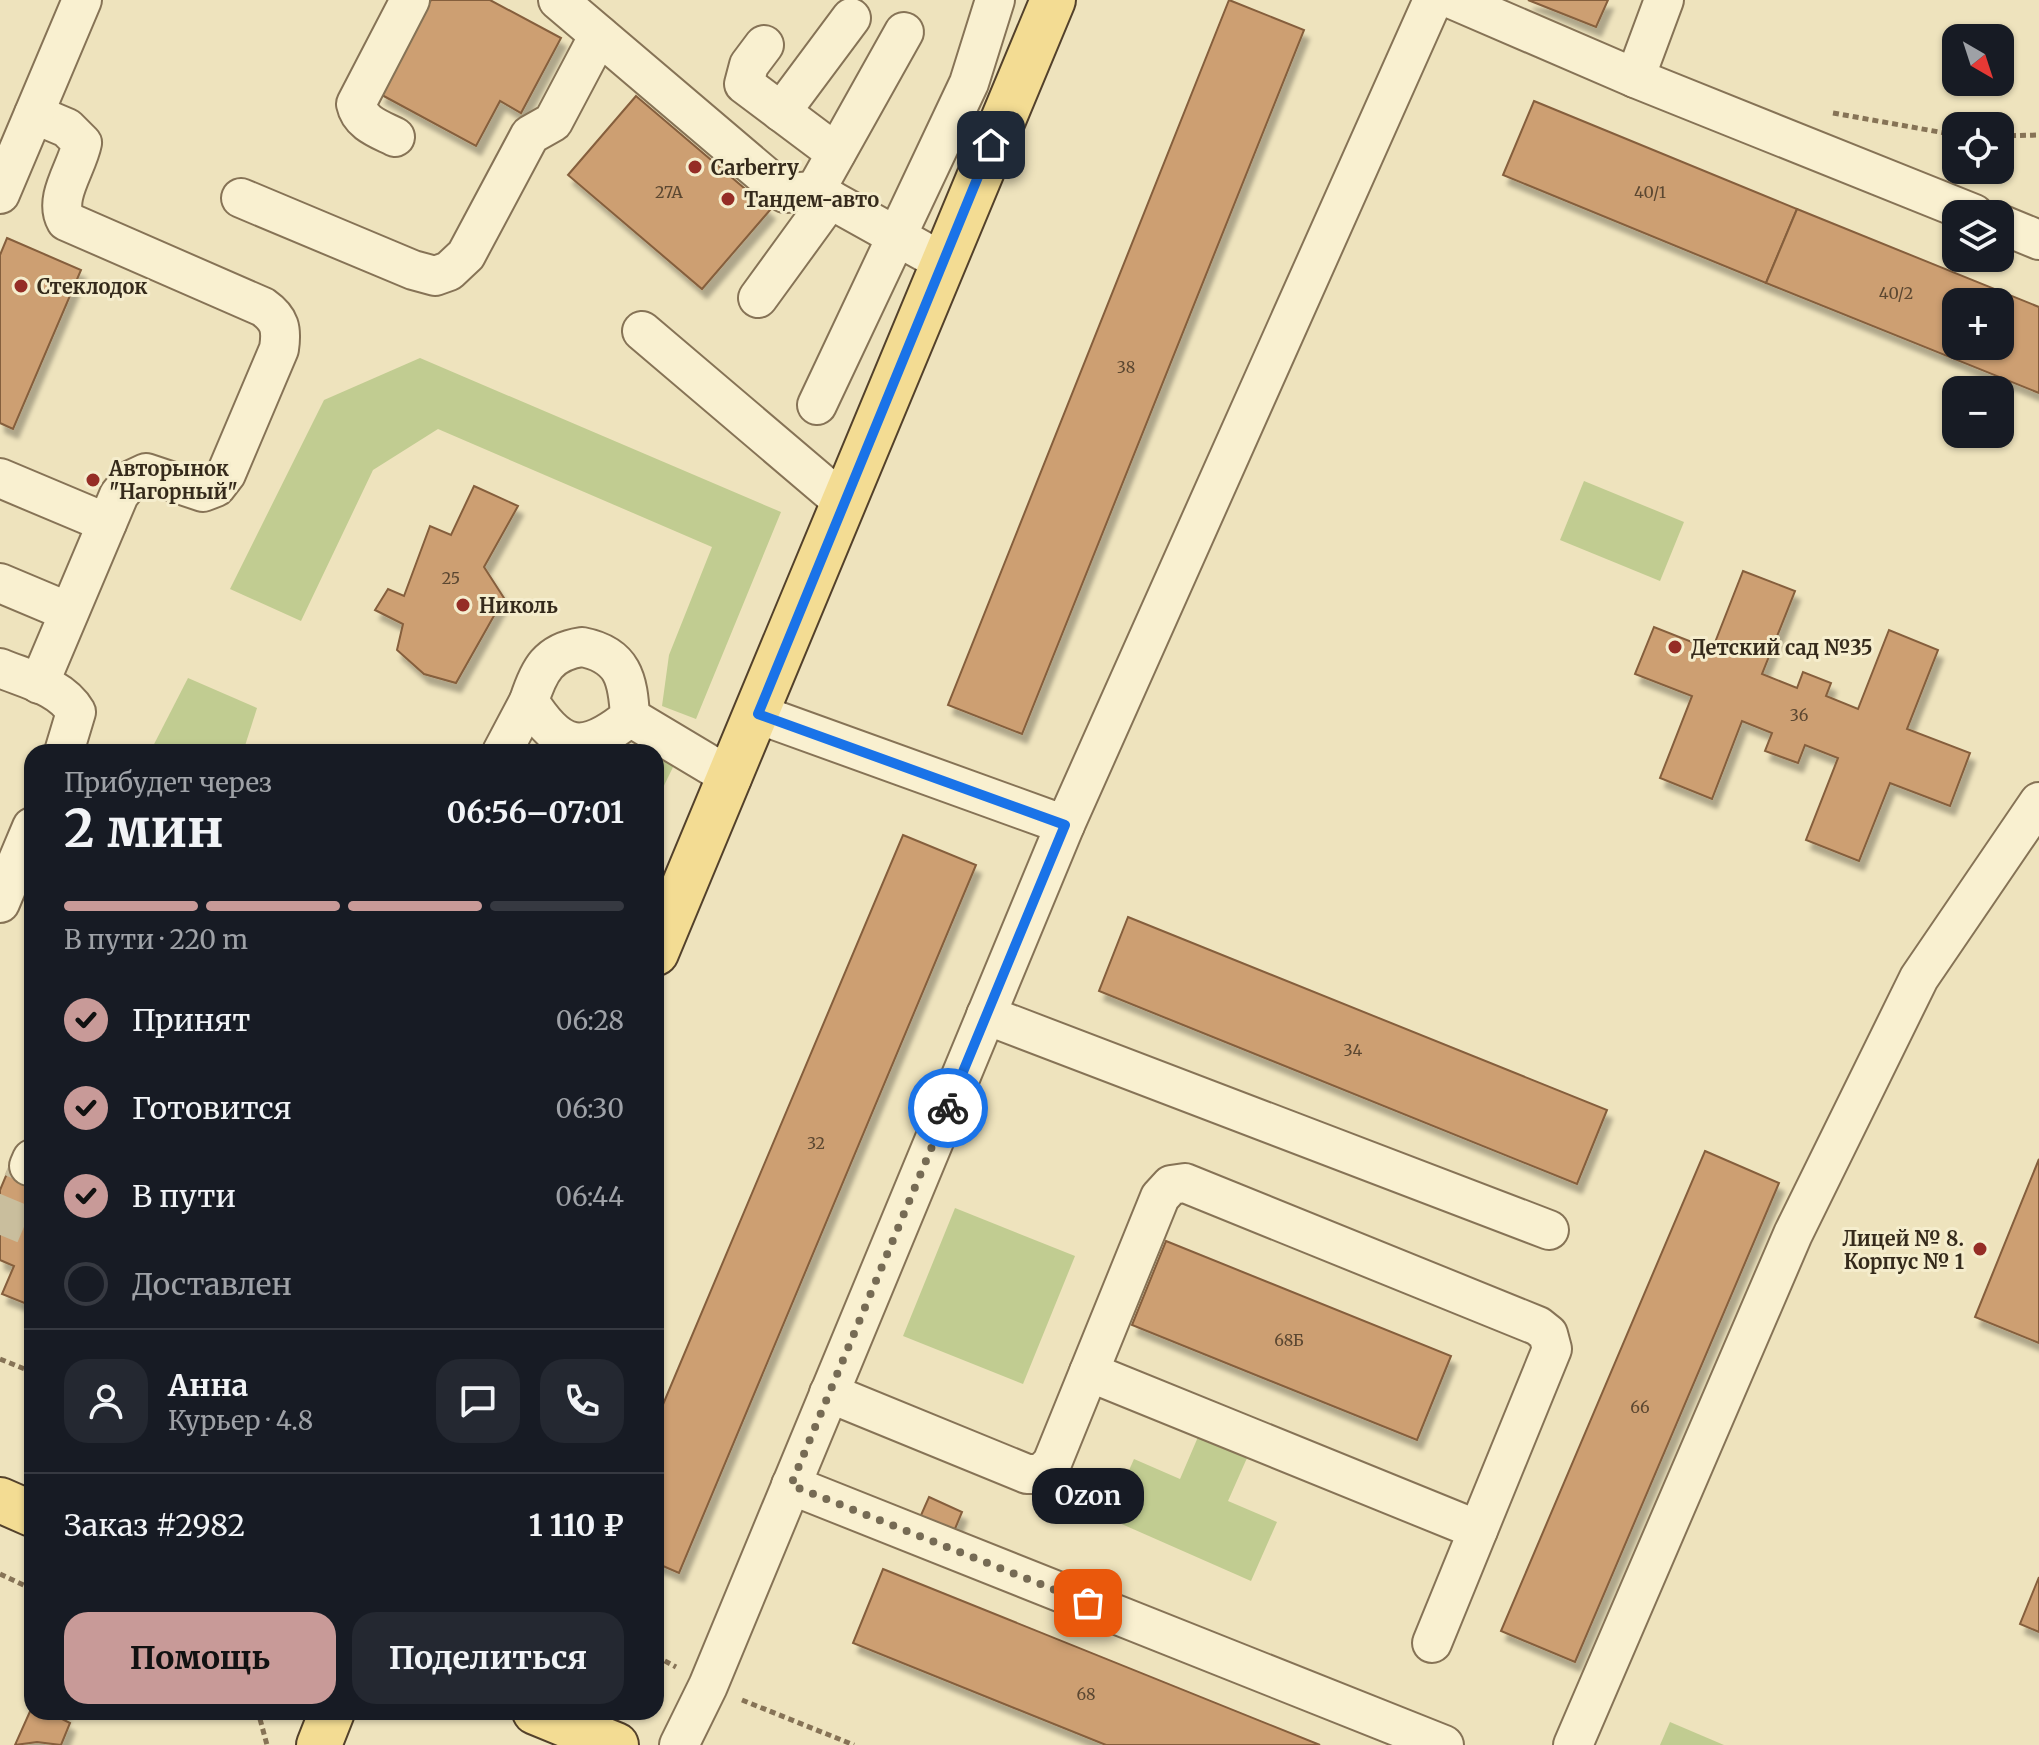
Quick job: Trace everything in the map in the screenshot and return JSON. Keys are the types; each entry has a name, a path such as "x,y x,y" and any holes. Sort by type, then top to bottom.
{"main road":[{"path":"664,935 732,778 941,261 1053,0"},
{"path":"0,1500 24,1510"},
{"path":"319,1745 329,1720"},
{"path":"555,1720 616,1745"}],"lane":[{"path":"0,194 82,0"},
{"path":"395,137 367,122 358,113 356,104 410,0"},
{"path":"558,0 785,193 822,195 941,261"},
{"path":"817,405 969,83 995,0"},
{"path":"679,1745 708,1686 1065,825 1433,0"},
{"path":"1454,0 1635,78 1942,201"},
{"path":"1635,78 1664,0"},
{"path":"781,112 851,18"},
{"path":"758,298 822,195 836,153 904,32"},
{"path":"241,198 413,270 435,276 449,271 466,255 530,135 553,122 599,35"},
{"path":"764,45 749,65 744,84 836,153"},
{"path":"34,114 67,128 82,143 63,196 60,211 66,221 263,307 274,315 282,329 279,349 226,474 216,487 203,492 146,473 131,480 119,495 39,684"},
{"path":"2014,230 2039,240"},
{"path":"642,331 843,502"},
{"path":"0,478 107,523"},
{"path":"0,583 69,612"},
{"path":"506,744 529,701 539,671 550,658 564,650 582,647 600,651 621,668 629,690 630,717"},
{"path":"0,668 70,701 76,712 66,744"},
{"path":"529,701 547,729 563,740 589,743 613,732 630,717"},
{"path":"758,714 1065,825"},
{"path":"630,717 732,778"},
{"path":"1573,1745 1793,1234 1919,978 2039,802"},
{"path":"0,903 24,846"},
{"path":"986,1015 1549,1230"},
{"path":"829,1393 1027,1474 1041,1474 1052,1463 1160,1197 1171,1185 1185,1183 1538,1326 1548,1334 1552,1349 1432,1643"},
{"path":"1089,1372 1478,1530"},
{"path":"791,1485 1444,1745"}],"path":[{"path":"2014,136 2039,135"},
{"path":"0,1359 24,1369"},
{"path":"0,1574 24,1585"},
{"path":"664,1661 708,1686 854,1745"},
{"path":"260,1720 267,1745"}],"green space":[{"path":"420,358 781,512 696,719 662,706 669,655 712,547 438,429 373,470 301,621 230,589 324,400"},
{"path":"1584,481 1684,522 1660,581 1560,540"},
{"path":"188,678 257,708 246,744 154,744"},
{"path":"664,757 676,761 664,786"},
{"path":"955,1208 1075,1256 1023,1384 903,1336"},
{"path":"1198,1437 1247,1458 1228,1501 1277,1522 1251,1581 1108,1518 1134,1459 1180,1479"},
{"path":"1670,1722 1724,1745 1660,1745"}],"building":[{"path":"431,0 490,0 561,38 521,113 500,101 476,146 380,94"},
{"path":"1229,0 1304,30 1022,734 948,705"},
{"path":"1528,0 1608,0 1596,27"},
{"path":"636,96 770,210 702,289 568,175"},
{"path":"1534,101 1797,209 1766,283 1503,175"},
{"path":"1797,209 1942,268 1942,272 1953,272 1992,288 1942,288 1942,354 1766,283"},
{"path":"7,238 81,270 13,429 0,423 0,255"},
{"path":"2014,297 2039,307 2039,393 2014,383 2014,376 1997,376 1957,360 2014,360"},
{"path":"474,486 518,506 484,567 504,598 456,683 424,674 397,650 403,624 375,610 388,589 404,596 430,526 451,535"},
{"path":"1743,571 1795,591 1762,674 1797,688 1803,672 1831,683 1826,696 1858,709 1889,630 1938,650 1907,729 1970,753 1950,806 1890,783 1859,861 1806,840 1838,758 1805,745 1798,763 1765,751 1772,733 1742,721 1712,799 1660,778 1692,696 1635,674 1654,627 1712,650"},
{"path":"903,835 976,865 679,1573 664,1566 664,1402"},
{"path":"1128,917 1607,1110 1577,1184 1099,991"},
{"path":"1705,1151 1779,1183 1575,1662 1501,1631"},
{"path":"13,1159 24,1164 24,1303 2,1294 14,1266 0,1260 0,1190"},
{"path":"2039,1159 2039,1343 1975,1317"},
{"path":"1166,1241 1451,1356 1417,1440 1132,1325"},
{"path":"929,1497 962,1512 952,1536 918,1522"},
{"path":"883,1569 1320,1745 1106,1745 853,1643"},
{"path":"2039,1577 2039,1632 2020,1624"},
{"path":"26,1720 64,1720 70,1723 61,1745 37,1742 15,1745"}],"tunnel":[{"path":"0,1235 24,1178"}],"way so far":[{"path":"948,1108 791,1485 1088,1603"}],"place":[{"name":"Carberry","path":"695,167"},
{"name":"Тандем-авто","path":"728,199"},
{"name":"Стеклодок","path":"21,286"},
{"name":"Авторынок \"Нагорный\"","path":"93,480"},
{"name":"Николь","path":"463,605"},
{"name":"Детский сад №35","path":"1675,647"},
{"name":"Лицей № 8. Корпус № 1","path":"1980,1249"},
{"name":"Ozon","path":"1088,1603"}],"route":[{"path":"948,1108 1065,825 758,714 991,145"}]}
